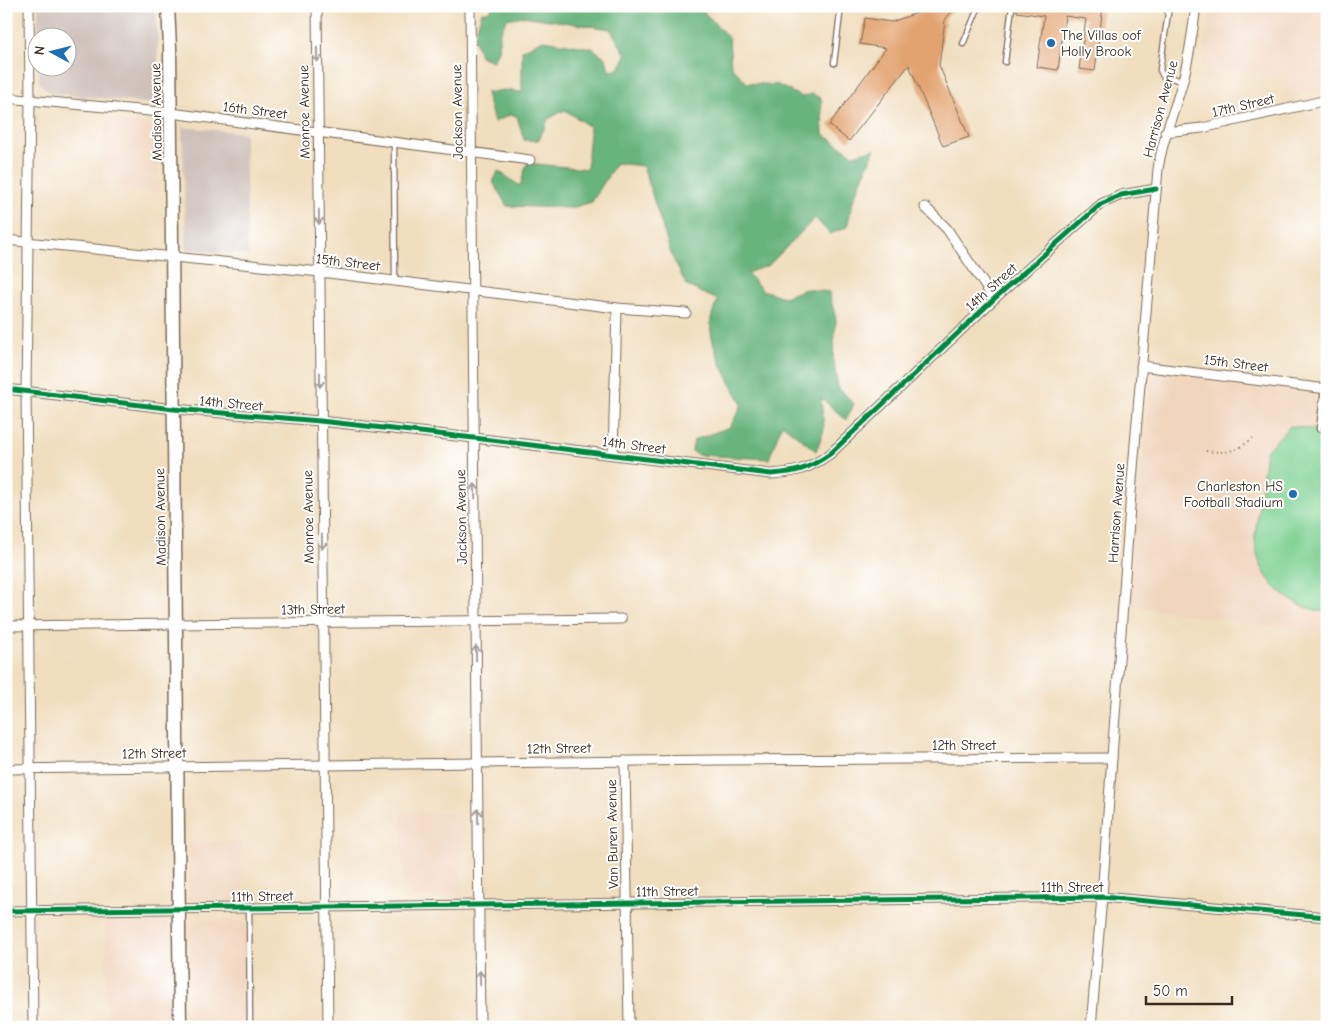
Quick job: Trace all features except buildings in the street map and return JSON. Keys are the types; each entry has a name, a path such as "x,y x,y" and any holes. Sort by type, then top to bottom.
{"street":[{"path":"29,6 30,101 26,391 33,1027"},
{"name":"Madison Avenue","path":"168,6 171,113 180,1027"},
{"name":"Monroe Avenue","path":"317,6 328,1027"},
{"name":"Jackson Avenue","path":"470,6 480,1027"},
{"name":"Harrison Avenue","path":"1091,1027 1156,189 1161,148 1183,81 1196,6"},
{"name":"16th Street","path":"6,98 171,113 530,160"},
{"name":"17th Street","path":"1165,132 1202,128 1327,100"},
{"name":"14th Street","path":"6,389 174,409 474,438 771,474 793,472 812,466 830,454 994,298 1101,204 1121,195 1156,189"},
{"path":"925,207 947,229 994,298"},
{"name":"15th Street","path":"6,240 320,272 617,308 686,313"},
{"path":"614,454 617,308"},
{"name":"15th Street","path":"1141,366 1325,388"},
{"name":"13th Street","path":"6,626 621,619"},
{"name":"12th Street","path":"6,769 625,761 1112,758"},
{"name":"Van Buren Avenue","path":"625,761 626,903 630,1027"},
{"name":"11th Street","path":"6,911 1102,898 1327,917"}],"lane":[{"path":"834,64 841,6"},
{"path":"963,44 979,6"},
{"path":"1005,62 1012,6"},
{"path":"1169,6 1160,70 1164,76 1183,81"},
{"path":"394,142 395,281"},
{"path":"1319,430 1325,388"},
{"path":"249,908 250,1027"}],"path":[{"path":"1206,451 1224,453 1236,450 1253,438"}],"shaded area":[{"path":"38,6 155,6 158,37 158,103 51,93 39,83 39,78 78,78 78,28 38,28"},
{"path":"1210,6 1327,6 1327,87 1284,98 1286,76 1202,67"},
{"path":"106,120 154,125 158,129 159,194 98,184"},
{"path":"182,127 245,133 248,255 186,249"},
{"path":"1151,367 1327,389 1327,635 1128,605"},
{"path":"462,812 463,897 403,898 401,813"},
{"path":"242,842 243,902 189,902 189,843"},
{"path":"167,918 169,1027 107,1027 105,920"},
{"path":"245,920 247,1027 189,1027 188,921"}],"green space":[{"path":"494,6 698,6 729,38 731,66 747,83 778,85 802,97 811,94 821,98 823,134 854,155 875,149 854,197 847,227 830,234 815,218 769,265 747,273 762,290 784,297 806,289 829,292 836,319 833,358 838,387 854,404 846,420 821,398 824,430 816,451 782,424 769,459 698,455 692,451 694,440 730,427 742,404 720,363 712,340 711,319 718,300 687,286 672,257 643,166 616,163 592,202 571,208 507,206 493,182 498,171 520,186 527,163 587,169 590,127 565,110 548,119 539,140 524,140 517,116 510,115 494,122 486,93 503,90 522,92 522,50 543,40 592,48 606,58 609,71 619,69 626,55 610,29 523,16 507,19 500,32 498,51 493,61 480,56 474,37 482,12 488,12"},
{"name":"Charleston HS Football Stadium","path":"1290,426 1327,431 1327,612 1299,604 1276,588 1261,565 1257,552 1255,537 1266,451"}],"cycle path":[{"path":"6,389 174,409 320,421 474,438 771,474 789,472 809,466 830,454 994,299 1101,204 1121,195 1156,189"},
{"path":"6,911 1102,897 1327,917"}],"place":[{"name":"The Villas oof Holly Brook","path":"1051,43"},
{"name":"Charleston HS Football Stadium","path":"1293,494"}]}
